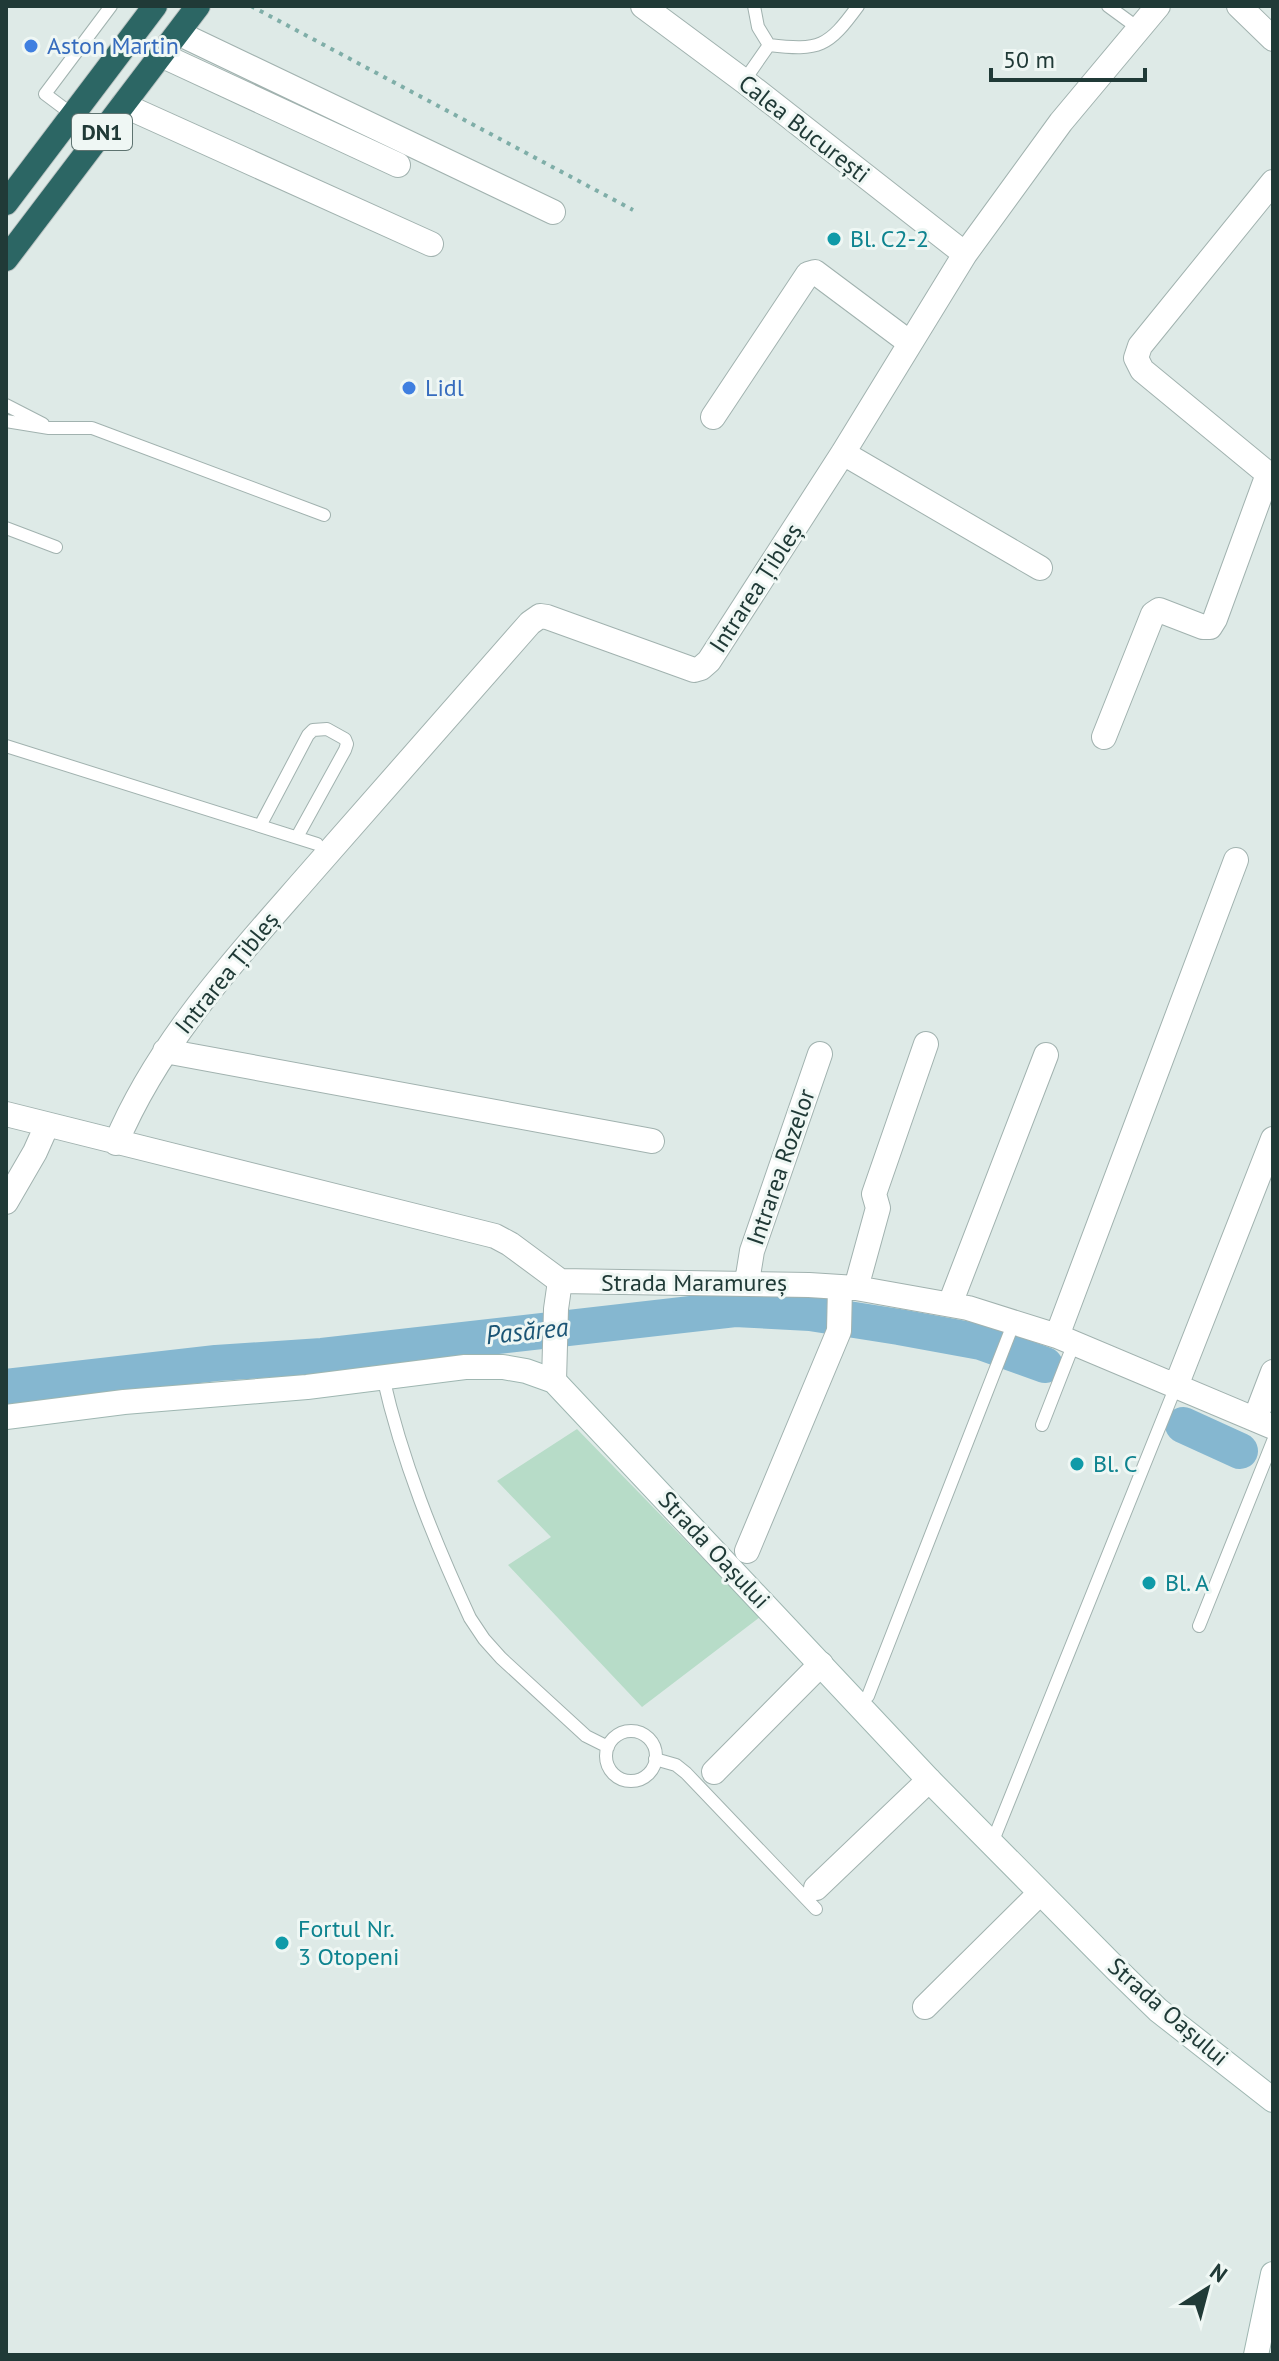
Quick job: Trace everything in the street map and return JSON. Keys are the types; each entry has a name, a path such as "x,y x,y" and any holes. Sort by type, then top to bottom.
{"highway":[{"name":"DN1","path":"6,203 155,6"},
{"name":"DN1","path":"6,259 198,6"}],"street":[{"name":"Calea București","path":"643,6 965,254"},
{"name":"Intrarea Țibleș","path":"116,1143 135,1101 165,1051 227,969 530,623 540,616 547,617 694,670 709,661 843,453 965,254 1061,122 1158,6"},
{"path":"1239,6 1273,39"},
{"path":"178,33 553,212"},
{"path":"161,55 398,165"},
{"path":"123,105 431,244"},
{"path":"1104,737 1153,614 1159,610 1210,627 1271,476 1142,370 1136,358 1140,346 1273,182"},
{"path":"713,417 808,274 815,272 910,343"},
{"path":"843,453 1040,568"},
{"path":"1067,1346 1236,860"},
{"path":"747,1551 839,1331 848,1288 878,1208 874,1194 926,1044"},
{"path":"165,1051 652,1141"},
{"name":"Intrarea Rozelor","path":"747,1282 752,1251 820,1054"},
{"path":"961,1310 1046,1055"},
{"path":"6,1114 495,1236 560,1281 554,1381"},
{"path":"6,1202 47,1125"},
{"path":"1172,1395 1273,1139"},
{"name":"Strada Maramureș","path":"560,1281 747,1282 848,1288 961,1310 1011,1330 1067,1346 1172,1395 1264,1423"},
{"name":"Strada Oașului","path":"6,1417 124,1402 307,1387 465,1367 503,1367 554,1381 991,1844 1158,2010 1273,2100"},
{"path":"1264,1423 1273,1372"},
{"path":"714,1772 821,1664"},
{"path":"816,1898 929,1780"},
{"path":"925,2007 1040,1893"},
{"path":"1256,2355 1273,2274"}],"lane":[{"path":"73,115 45,94 111,6"},
{"path":"754,6 758,27 769,45"},
{"path":"769,45 796,48 819,46 833,38 858,6"},
{"path":"1108,6 1138,28"},
{"path":"744,81 769,45"},
{"path":"6,405 49,428"},
{"path":"6,421 49,428 92,428 324,515"},
{"path":"6,528 56,547"},
{"path":"260,826 308,735 313,730 327,729 345,739 347,744 297,837"},
{"path":"6,746 317,844"},
{"path":"868,1696 1011,1330"},
{"path":"1042,1425 1055,1395 1067,1346"},
{"path":"383,1377 393,1423 412,1481 470,1618 501,1658 586,1736 608,1747"},
{"path":"991,1844 1172,1395"},
{"path":"1199,1626 1273,1441"},
{"path":"625,1731 641,1733 652,1743 655,1759 648,1774 625,1780 617,1776 607,1763 608,1747 625,1731"},
{"path":"655,1759 676,1765 686,1773 816,1898"}],"path":[{"path":"251,6 633,210"}],"green space":[{"path":"577,1429 760,1617 642,1707 508,1565 551,1537 497,1481"}],"waterway":[{"name":"Pasărea","path":"6,1387 216,1363 322,1356 735,1309 810,1313 899,1327 981,1342 1045,1365"},
{"name":"Pasărea","path":"1183,1425 1240,1451"}],"place":[{"name":"Aston Martin","path":"31,46"},
{"name":"Bl. C2-2","path":"834,239"},
{"name":"Lidl","path":"409,388"},
{"name":"Bl. C","path":"1077,1464"},
{"name":"Bl. A","path":"1149,1583"},
{"name":"Fortul Nr. 3 Otopeni","path":"282,1943"}]}
